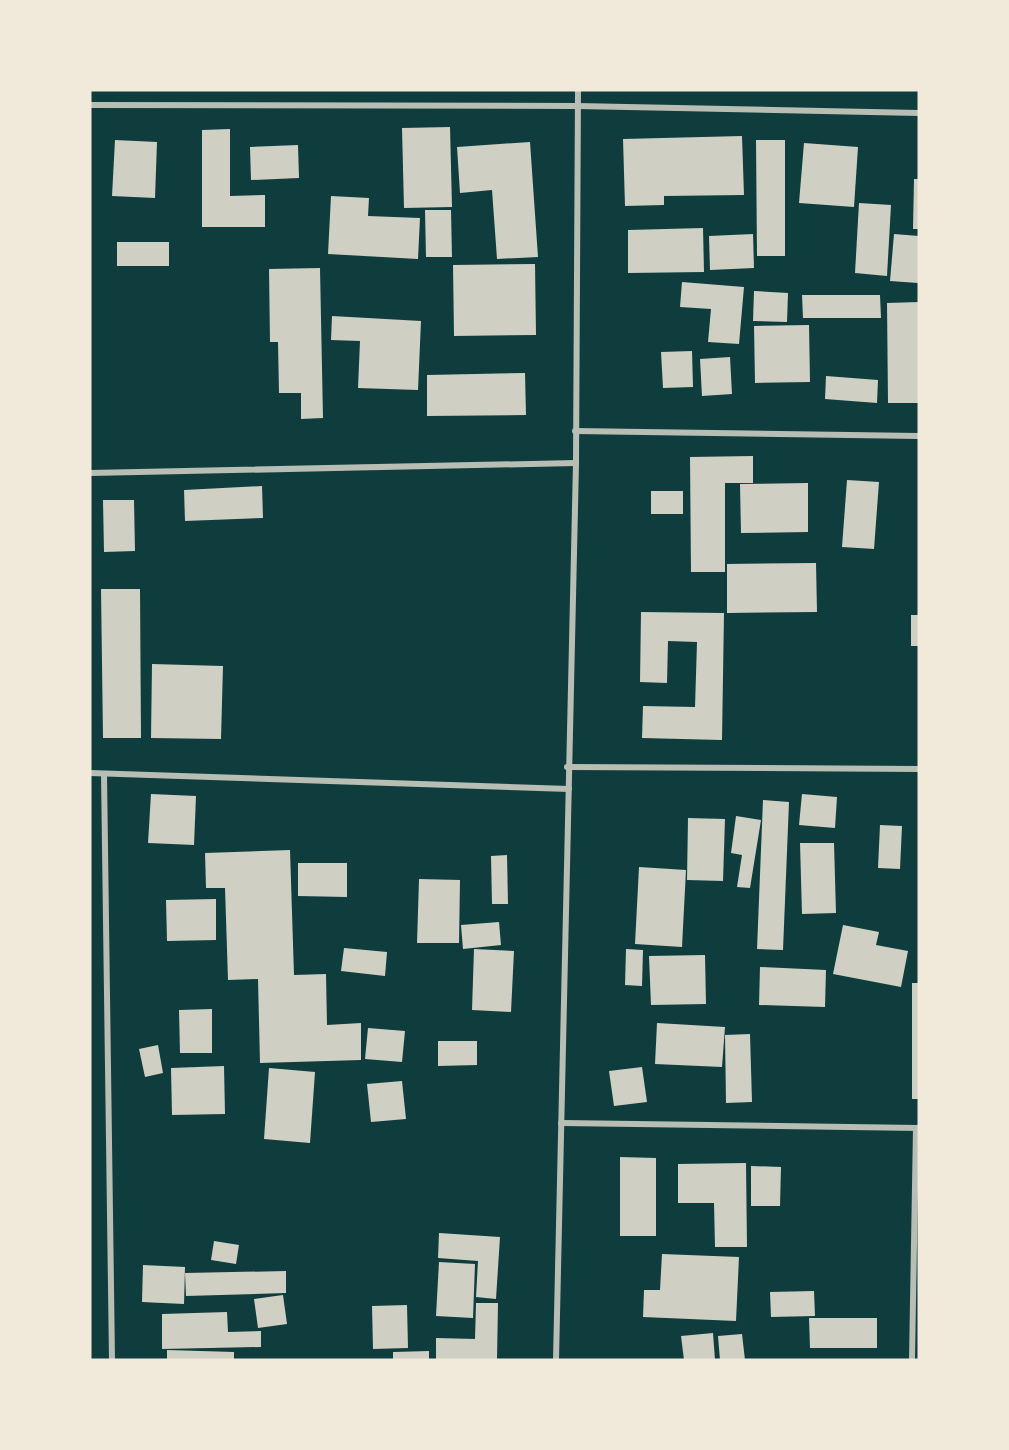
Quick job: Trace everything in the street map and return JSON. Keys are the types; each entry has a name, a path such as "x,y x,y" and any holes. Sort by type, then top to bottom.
{"street":[{"path":"556,1360 569,789 567,767 576,462 578,90"},
{"path":"90,105 577,106 919,113"},
{"path":"575,430 919,436"},
{"path":"90,473 576,462"},
{"path":"567,767 919,769"},
{"path":"90,773 569,789"},
{"path":"104,774 112,1360"},
{"path":"561,1123 918,1128 912,1360"}],"building":[{"path":"450,127 452,207 404,208 402,128"},
{"path":"230,129 230,196 265,195 265,227 202,227 202,130"},
{"path":"742,136 744,195 664,196 664,205 625,206 623,139"},
{"path":"115,140 157,142 155,198 112,196"},
{"path":"756,140 785,140 785,256 757,256"},
{"path":"530,142 538,257 497,259 492,190 460,193 457,147"},
{"path":"804,143 858,147 854,207 799,203"},
{"path":"298,145 299,178 251,180 250,147"},
{"path":"914,179 919,179 919,229 913,229"},
{"path":"331,196 369,198 368,216 420,218 418,259 328,254"},
{"path":"859,203 891,205 887,276 855,273"},
{"path":"425,210 451,210 452,257 426,257"},
{"path":"703,228 704,272 628,273 628,230"},
{"path":"753,234 754,268 710,270 709,236"},
{"path":"894,234 919,236 918,283 890,281"},
{"path":"117,242 169,242 169,266 117,266"},
{"path":"535,264 536,335 454,336 453,265"},
{"path":"320,268 323,418 301,419 301,393 279,393 278,342 270,342 269,269"},
{"path":"682,282 744,287 739,344 708,342 711,309 680,307"},
{"path":"754,291 788,293 787,322 753,321"},
{"path":"802,295 880,295 881,318 803,318"},
{"path":"919,302 919,403 888,403 887,303"},
{"path":"332,316 421,321 418,390 358,388 360,341 331,340"},
{"path":"809,325 810,382 755,383 754,326"},
{"path":"692,351 693,387 663,388 661,352"},
{"path":"730,357 732,394 702,396 700,359"},
{"path":"525,373 526,415 427,416 427,375"},
{"path":"826,376 878,380 877,403 825,399"},
{"path":"753,456 753,483 725,483 725,572 691,572 690,457"},
{"path":"847,480 879,482 874,549 842,547"},
{"path":"808,483 808,532 741,533 740,484"},
{"path":"262,486 263,518 185,521 184,490"},
{"path":"651,491 683,491 683,514 651,514"},
{"path":"103,500 134,500 135,551 104,552"},
{"path":"816,563 817,612 727,613 727,564"},
{"path":"101,589 140,589 141,738 103,738"},
{"path":"641,612 724,613 722,740 642,738 643,706 695,707 697,642 668,641 667,683 640,682"},
{"path":"911,615 919,615 919,646 911,646"},
{"path":"152,664 223,666 221,739 151,738"},
{"path":"151,794 196,796 194,845 148,843"},
{"path":"802,794 837,797 835,828 799,825"},
{"path":"763,800 789,802 783,950 757,949"},
{"path":"736,816 761,820 750,888 737,887 742,855 731,853"},
{"path":"688,818 725,819 723,881 687,880"},
{"path":"880,825 902,826 900,869 878,868"},
{"path":"800,843 834,843 836,913 802,914"},
{"path":"290,850 294,975 326,974 327,1025 361,1023 361,1060 260,1063 258,979 228,980 225,888 206,888 205,853"},
{"path":"507,855 508,904 492,904 491,856"},
{"path":"298,863 347,863 347,897 298,896"},
{"path":"639,867 686,870 682,947 635,944"},
{"path":"419,879 460,880 459,943 417,943"},
{"path":"216,899 216,940 167,941 166,900"},
{"path":"499,922 501,945 463,949 461,925"},
{"path":"843,925 879,932 876,945 908,951 901,987 833,974"},
{"path":"344,948 387,952 385,976 341,971"},
{"path":"474,949 514,951 511,1012 472,1010"},
{"path":"626,949 643,950 642,986 625,985"},
{"path":"705,955 706,1004 651,1005 649,956"},
{"path":"760,967 826,970 825,1007 759,1005"},
{"path":"912,983 919,983 919,1099 912,1099"},
{"path":"212,1009 212,1053 180,1053 179,1010"},
{"path":"657,1023 725,1027 722,1067 655,1064"},
{"path":"368,1028 405,1031 402,1062 365,1059"},
{"path":"750,1034 752,1102 726,1103 725,1035"},
{"path":"438,1041 477,1041 477,1065 438,1066"},
{"path":"158,1045 163,1073 145,1077 139,1049"},
{"path":"224,1066 225,1114 172,1115 171,1068"},
{"path":"642,1067 647,1102 614,1106 609,1071"},
{"path":"269,1068 315,1072 310,1143 264,1139"},
{"path":"402,1081 406,1119 371,1122 367,1084"},
{"path":"620,1157 656,1158 656,1236 620,1236"},
{"path":"746,1163 747,1247 715,1247 714,1203 678,1203 678,1164"},
{"path":"751,1166 781,1167 780,1206 751,1206"},
{"path":"439,1233 500,1237 496,1299 476,1297 478,1261 438,1258"},
{"path":"214,1241 239,1245 236,1264 211,1260"},
{"path":"662,1254 739,1257 736,1321 643,1317 644,1290 660,1290"},
{"path":"439,1262 475,1264 473,1318 436,1316"},
{"path":"143,1265 185,1267 184,1304 142,1302"},
{"path":"286,1271 286,1293 186,1296 185,1273"},
{"path":"814,1291 815,1316 771,1317 770,1292"},
{"path":"283,1295 287,1324 258,1328 254,1299"},
{"path":"476,1303 498,1303 497,1360 436,1360 436,1338 475,1339"},
{"path":"407,1305 408,1348 373,1349 372,1306"},
{"path":"227,1312 228,1332 261,1331 261,1347 162,1349 162,1314"},
{"path":"809,1318 877,1318 877,1348 810,1348"},
{"path":"713,1333 715,1360 684,1360 681,1336"},
{"path":"742,1334 745,1360 720,1360 718,1336"},
{"path":"167,1350 234,1352 234,1360 167,1360"},
{"path":"429,1351 429,1360 393,1360 393,1352"}]}
